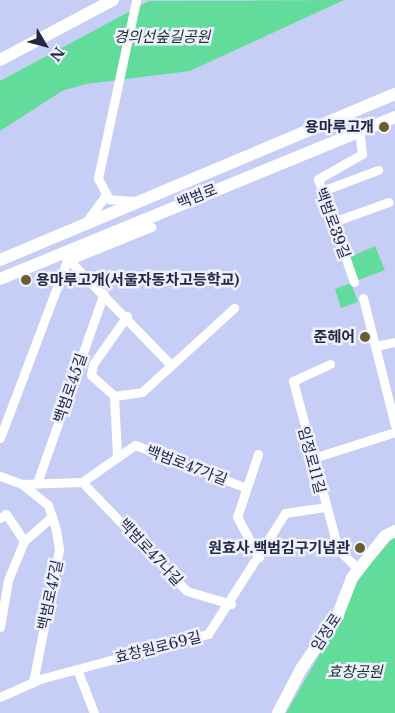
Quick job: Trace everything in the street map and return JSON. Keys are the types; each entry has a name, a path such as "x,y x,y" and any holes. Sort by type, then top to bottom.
{"main road":[{"path":"0,60 114,0"},
{"name":"백범로","path":"0,260 86,221 395,94"},
{"name":"백범로","path":"0,279 65,256 395,117"},
{"path":"63,231 59,238 65,256"},
{"name":"임정로","path":"278,713 301,668 338,617 359,570 385,536 395,531"}],"street":[{"path":"135,201 105,196 98,178 136,0"},
{"name":"백범로39길","path":"354,282 318,179 362,154 359,131"},
{"path":"322,191 378,170"},
{"name":"백범로","path":"86,221 105,196"},
{"path":"333,222 389,202"},
{"path":"65,256 151,227"},
{"path":"65,256 104,292 170,364"},
{"path":"0,438 65,256"},
{"name":"백범로45길","path":"37,483 104,292"},
{"path":"363,298 395,424"},
{"path":"117,456 114,396 142,392 170,364 234,308"},
{"name":"백범로45길","path":"114,396 91,375 92,369 127,316"},
{"path":"376,346 395,342"},
{"name":"임정로11길","path":"330,364 293,380 310,459 338,549 359,570"},
{"path":"310,459 395,432"},
{"name":"백범로47가길","path":"82,482 135,444 244,487"},
{"name":"백범로47가길","path":"258,454 244,487 236,517 259,558"},
{"name":"백범로47길","path":"0,476 22,484 48,505 59,550 33,682"},
{"path":"22,484 82,482"},
{"name":"백범로47나길","path":"82,482 188,591 231,604"},
{"name":"효창원로69길","path":"0,697 33,682 208,634 231,604 286,513 325,507"},
{"path":"0,518 6,514 24,541"},
{"path":"0,627 4,580 24,541 52,517"},
{"path":"77,669 94,713"}],"green space":[{"name":"경의선숲길공원","path":"344,0 190,71 86,84 62,91 0,131 0,81 149,1"},
{"path":"375,246 385,270 356,281 348,258"},
{"path":"351,283 358,302 341,308 335,289"},
{"name":"효창공원","path":"395,536 395,713 286,713 340,619 355,581"}],"place":[{"name":"용마루고개","path":"384,127"},
{"name":"용마루고개(서울자동차고등학교)","path":"26,280"},
{"name":"준헤어","path":"365,337"},
{"name":"원효사.백범김구기념관","path":"360,548"}]}
